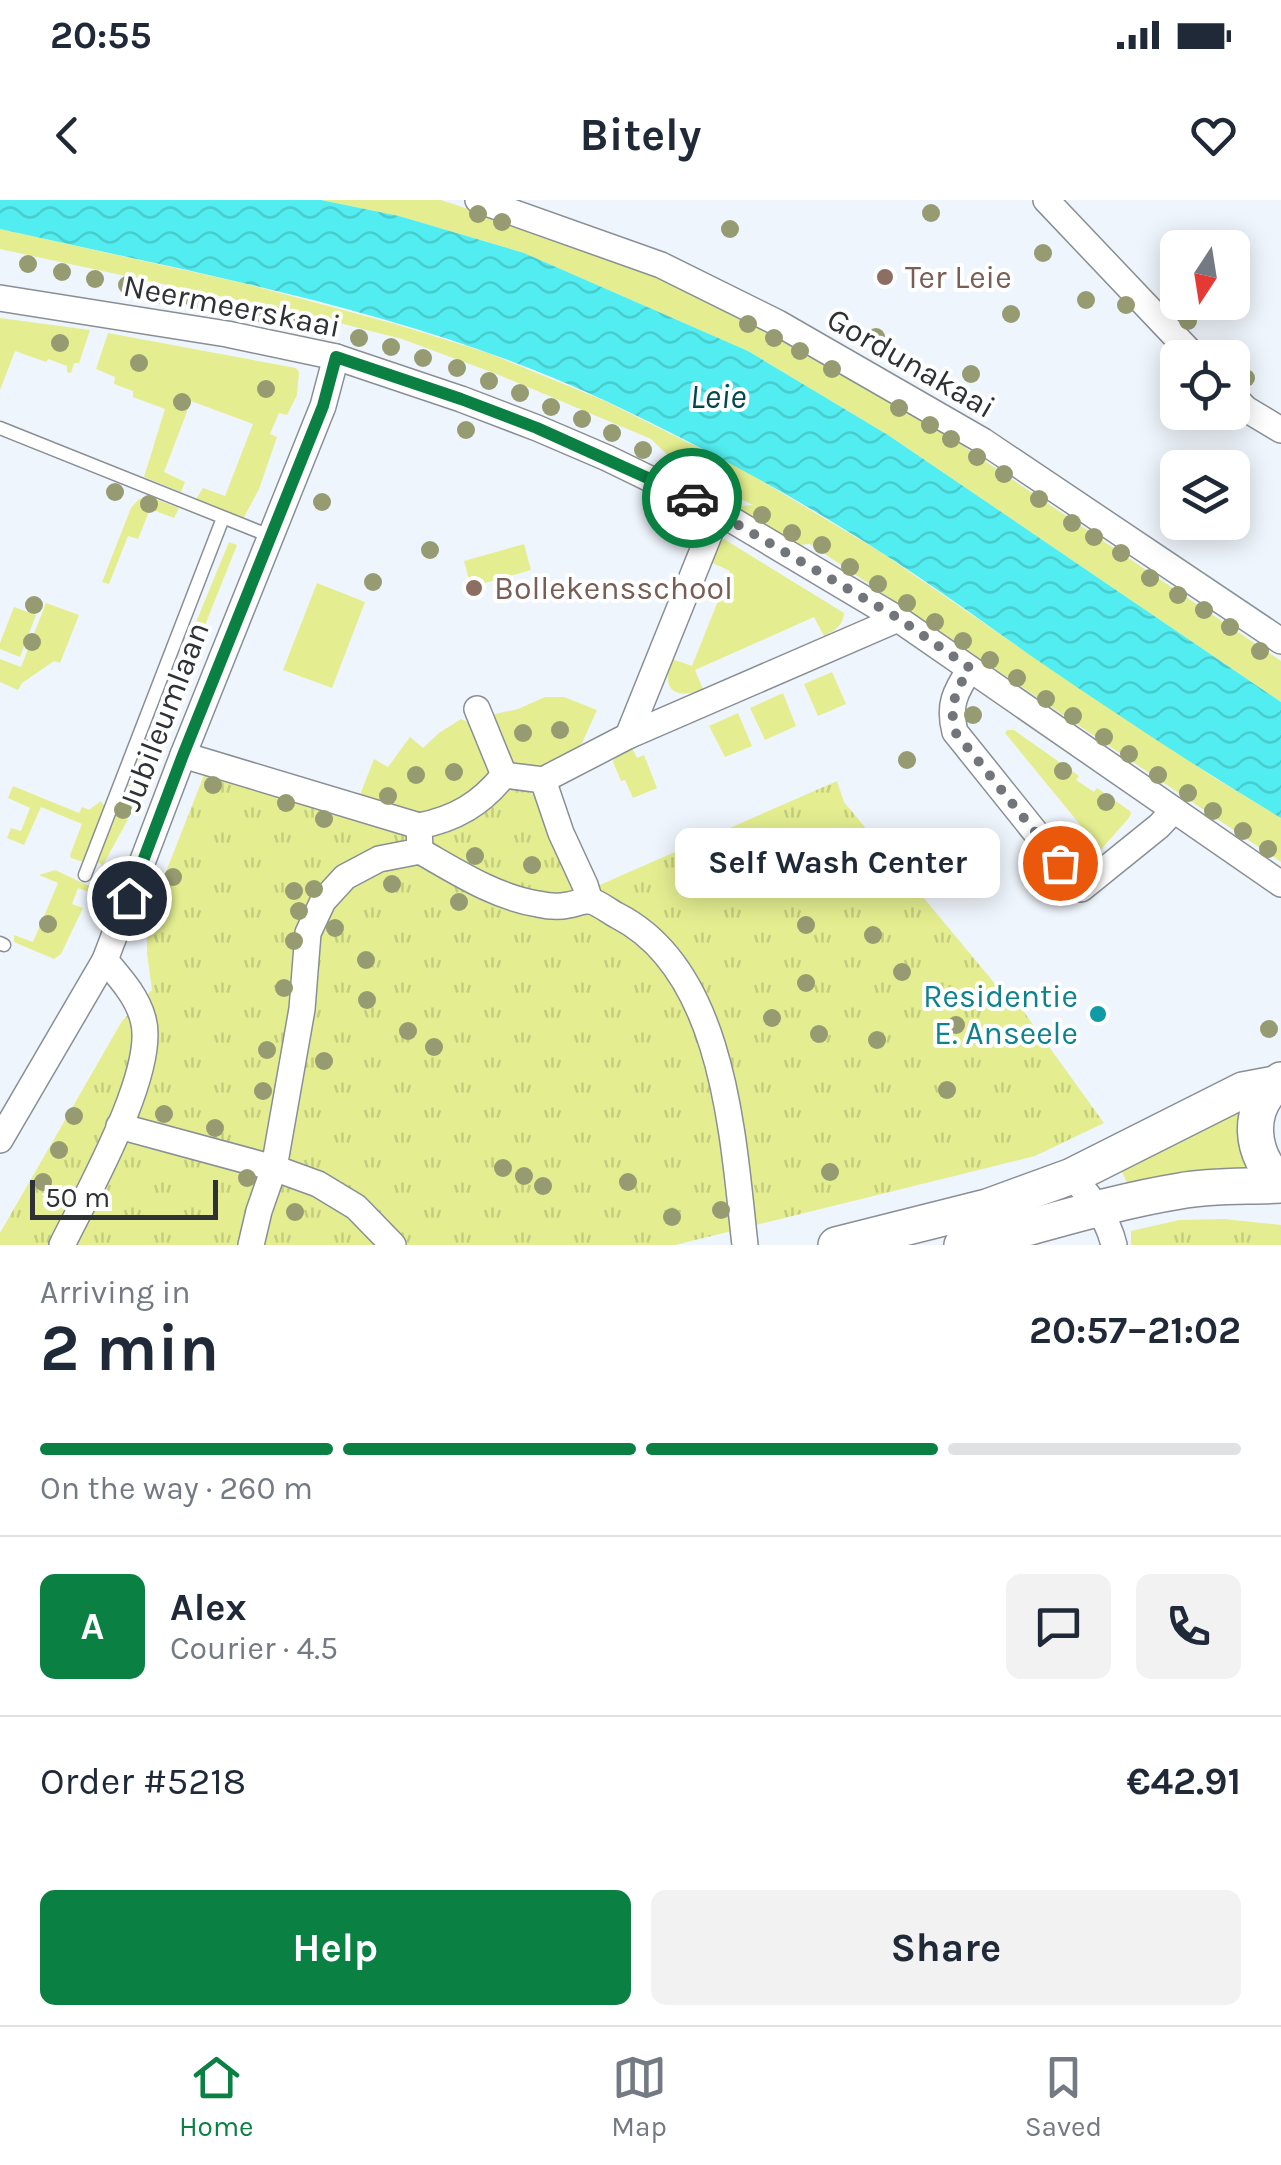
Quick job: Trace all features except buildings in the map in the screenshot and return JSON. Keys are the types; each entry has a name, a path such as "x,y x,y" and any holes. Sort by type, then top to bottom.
{"street":[{"name":"Gordunakaai","path":"478,200 539,209 778,323 982,442 1281,641"},
{"path":"1046,200 1178,340"},
{"name":"Neermeerskaai","path":"0,298 227,334 336,357 461,399 608,458 722,514 898,618 1281,884"},
{"name":"Jubileumlaan","path":"0,1140 105,960 323,406 336,357"},
{"path":"1250,411 1281,430"},
{"path":"628,736 711,530 722,514"},
{"path":"504,776 543,780 628,736 898,618"},
{"path":"970,668 957,688 950,713 955,732 1081,889 1160,826 1174,810"},
{"path":"477,709 504,776"},
{"path":"183,755 419,838 481,886 538,904 564,906 590,901 638,926 672,962 700,1009 733,1140 744,1245"},
{"path":"251,1245 274,1168 302,1009 308,933 323,902 345,878 478,804 504,776"},
{"path":"543,780 590,901"},
{"path":"62,1245 119,1126 145,1049 144,1022 134,996 105,960"},
{"path":"836,1245 987,1207 1072,1176 1243,1090 1278,1082"},
{"path":"1278,1082 1263,1099 1254,1136 1268,1172 1281,1184"},
{"path":"119,1126 274,1168 318,1184 356,1207 392,1245"},
{"path":"1072,1176 1098,1207 1114,1245"},
{"path":"962,1245 1098,1207 1186,1190 1281,1184"}],"lane":[{"path":"0,428 270,536"},
{"path":"85,875 223,518"}],"green space":[{"path":"321,200 441,200 598,252 719,302 917,415 1281,661 1281,702 888,435 748,351 524,253 399,216"},
{"path":"0,229 247,284 395,324 488,353 605,401 745,471 879,551 1215,778 1281,818 1281,862 810,544 798,545 733,507 753,505 683,470 651,439 402,339 0,249"},
{"path":"0,318 90,330 79,363 74,363 71,373 67,366 15,351 0,390"},
{"path":"108,333 296,368 299,372 297,395 287,415 279,413 270,434 277,437 259,489 243,519 196,499 203,488 225,496 253,424 191,401 164,472 185,482 181,492 144,477 165,409 133,397 133,391 114,384 115,377 96,369"},
{"path":"150,497 179,508 174,518 150,509 138,539 128,536 109,584 102,582 131,508 139,499"},
{"path":"724,539 844,613 843,617 838,627 824,636 814,617 695,670 703,689 678,693 669,685 669,669 672,659 692,666 730,571 710,562"},
{"path":"229,542 237,545 182,683 168,678 169,675 180,679 190,652 185,649"},
{"path":"524,544 531,570 471,587 464,561"},
{"path":"317,583 365,602 332,688 283,670"},
{"path":"46,603 79,615 60,663 54,661 18,690 0,682 0,659 21,667"},
{"path":"14,607 36,615 20,657 0,649"},
{"path":"832,672 846,704 818,716 804,684"},
{"path":"175,690 178,692 126,823 103,865 97,862 156,717 163,719"},
{"path":"783,693 796,726 765,740 750,708"},
{"path":"545,697 564,697 597,710 578,752 543,766 517,766 504,750 490,715 518,709"},
{"path":"738,713 752,746 725,757 709,726"},
{"path":"461,719 474,725 488,760 489,772 474,791 433,817 362,802 360,795 374,759 388,767 410,737 423,748"},
{"path":"1014,730 1079,776 1076,780 1094,792 1097,788 1130,811 1128,819 1089,863 1077,859 1061,840 1080,839 1082,827 1005,733"},
{"path":"632,748 637,758 644,755 657,788 633,798 613,762 615,754"},
{"path":"206,770 403,830 508,786 525,788 536,797 595,887 837,781 844,802 1011,1003 1016,1001 1104,1123 1035,1156 675,1245 0,1245 0,1233 122,1021 152,990 147,920"},
{"path":"13,786 79,813 82,807 89,810 101,801 106,808 83,862 70,855 82,824 41,807 24,845 7,838 11,828 21,831 30,808 8,798"},
{"path":"55,870 89,886 89,892 78,888 72,904 83,908 61,954 54,959 14,942 14,935 33,942 58,883 39,875"},
{"path":"1237,1114 1241,1117 1238,1137 1248,1173 1128,1185 1122,1172 1129,1166"},
{"path":"1224,1219 1281,1225 1281,1245 1131,1245 1131,1231 1179,1220"}],"water":[{"name":"Leie","path":"0,200 321,200 399,216 524,253 748,351 888,435 1281,702 1281,818 1129,722 846,530 746,472 608,402 461,343 386,320 231,280 0,229"}],"way so far":[{"path":"692,498 898,618 970,668 957,688 950,713 955,732 1060,863"}],"place":[{"name":"Ter Leie","path":"885,277"},
{"name":"Bollekensschool","path":"474,588"},
{"name":"Self Wash Center","path":"1060,863"},
{"name":"Residentie E. Anseele","path":"1098,1014"}],"route":[{"path":"129,898 323,406 336,357 537,428 692,498"}]}
